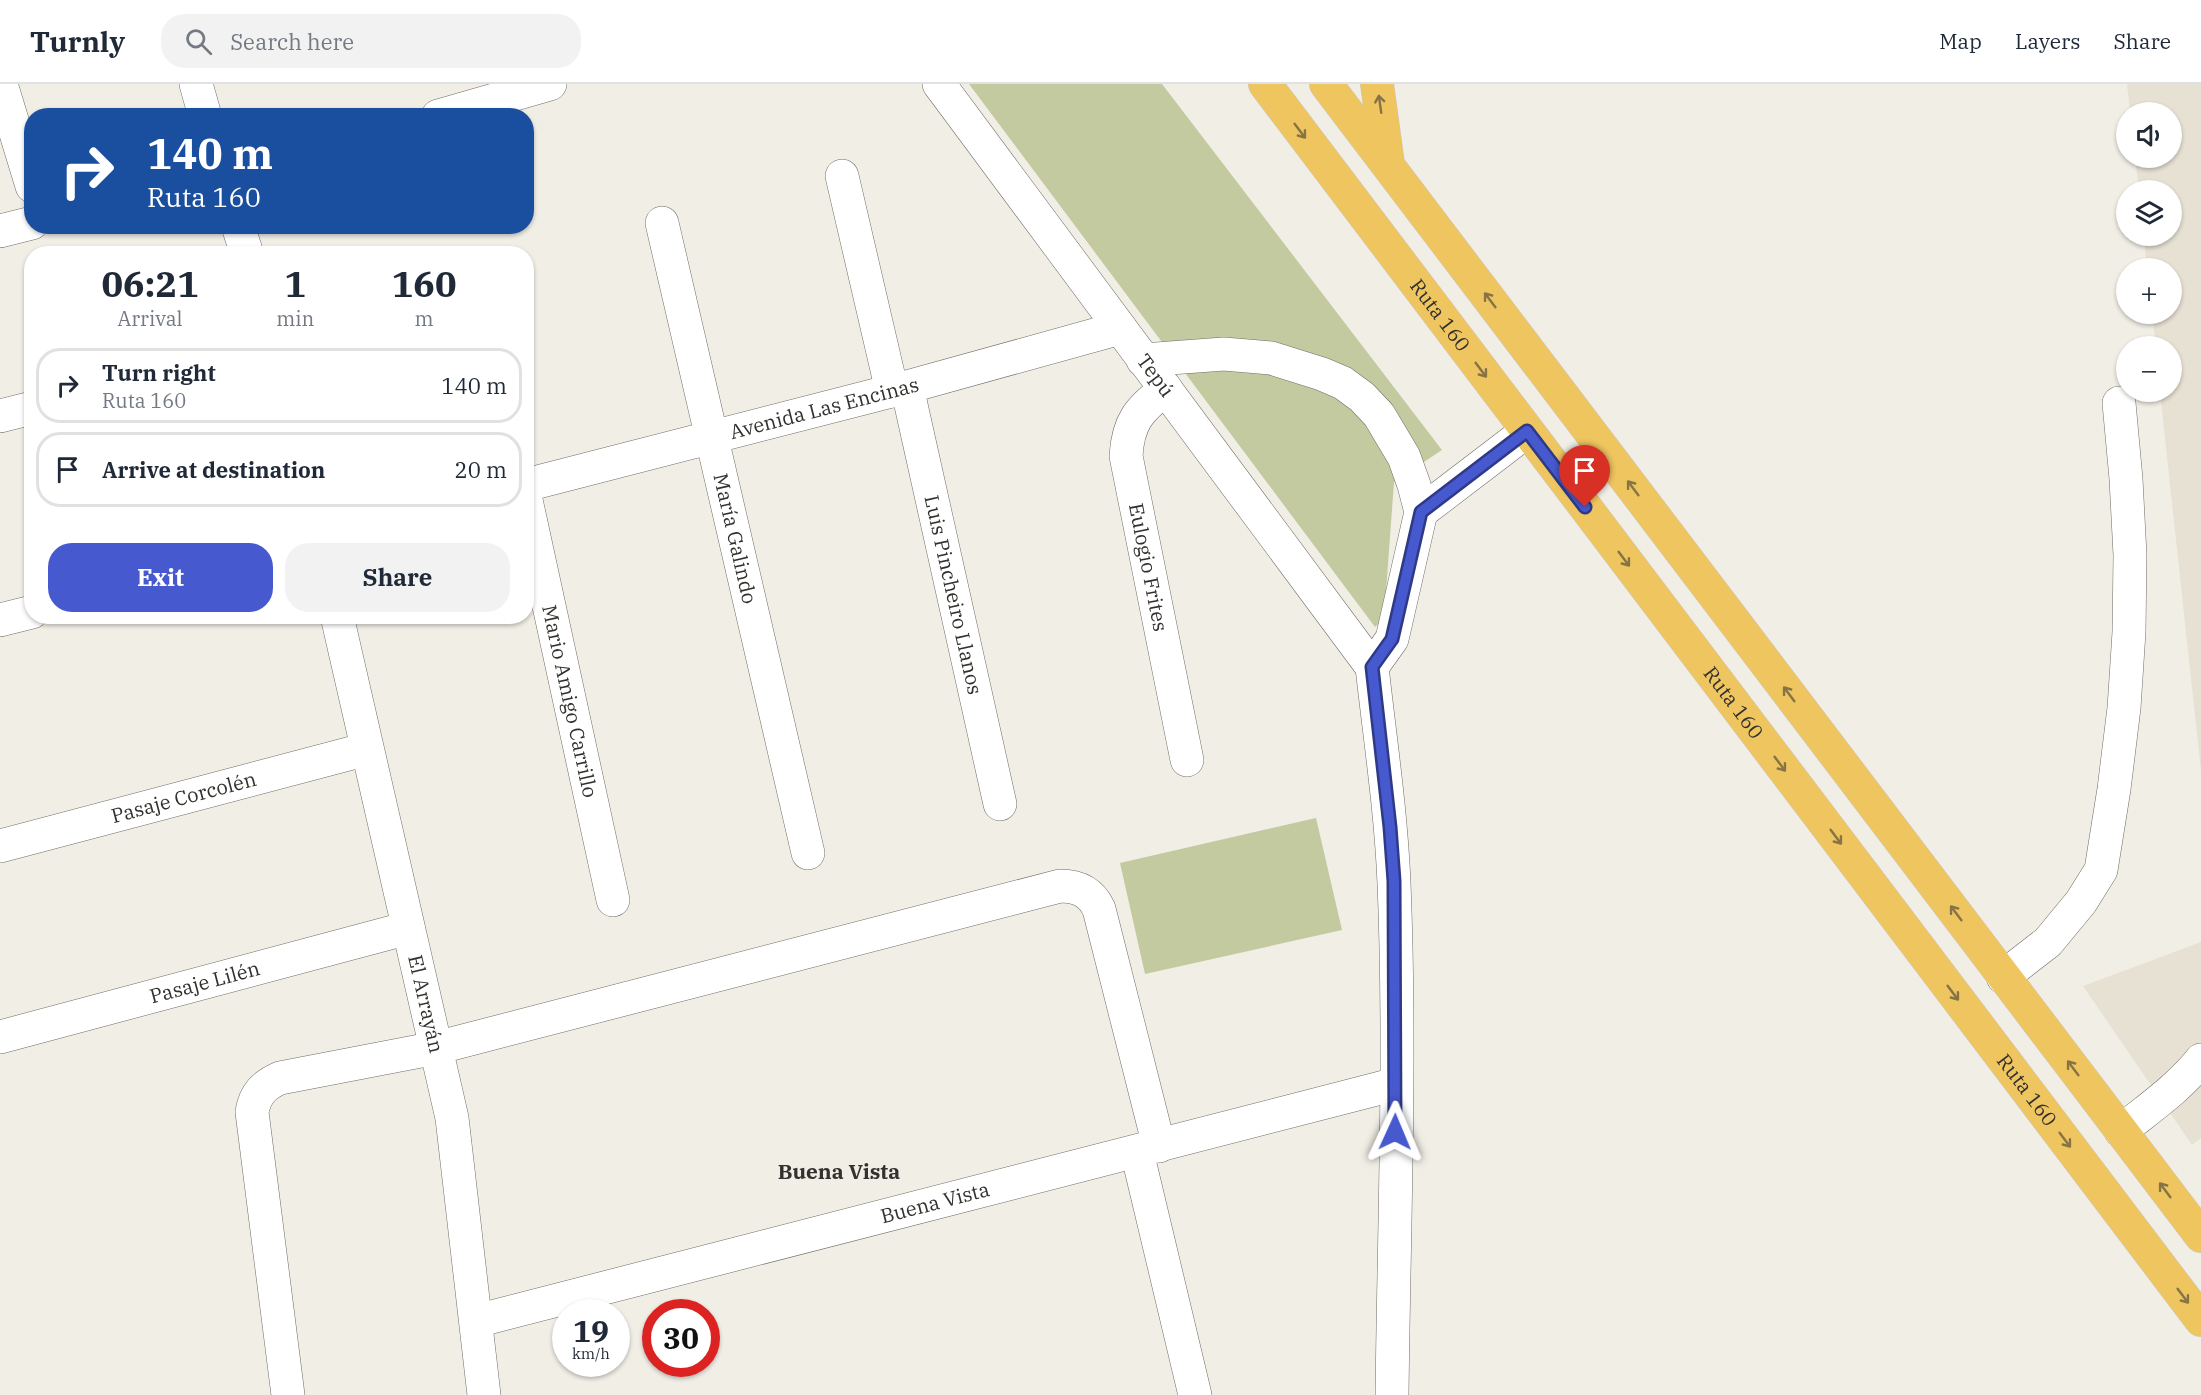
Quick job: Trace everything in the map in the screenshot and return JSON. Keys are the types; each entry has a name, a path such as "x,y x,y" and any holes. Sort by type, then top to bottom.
{"highway":[{"name":"Ruta 160","path":"1264,84 2201,1320"},
{"path":"1326,84 2201,1236"},
{"path":"1377,84 1388,165"}],"street":[{"path":"1,84 24,160"},
{"path":"196,84 203,108"},
{"path":"453,108 482,93 550,84"},
{"name":"Tepú","path":"939,84 1372,667"},
{"name":"Luis Pincheiro Llanos","path":"842,176 899,389 1000,804"},
{"name":"María Galindo","path":"662,223 808,853"},
{"path":"0,231 24,225"},
{"name":"Avenida Las Encinas","path":"534,483 899,389 1120,328"},
{"path":"1143,360 1194,355 1247,354 1293,364 1343,383 1362,397 1378,415 1404,457 1421,512 1392,639 1372,667 1394,881 1396,1084 1392,1395"},
{"name":"Eulogio Frites","path":"1166,389 1137,415 1127,440 1126,456 1187,760"},
{"path":"2003,977 2048,942 2081,902 2101,870 2124,708 2129,632 2128,523 2119,403"},
{"path":"0,416 24,410"},
{"path":"1421,512 1527,431"},
{"name":"Mario Amigo Carrillo","path":"534,537 613,900"},
{"path":"0,620 24,614"},
{"name":"El Arrayán","path":"339,624 452,1118 484,1395"},
{"name":"Pasaje Corcolén","path":"0,846 367,749"},
{"path":"288,1395 252,1112 258,1093 268,1083 280,1078 436,1048 1060,886 1070,886 1087,892 1099,909 1195,1395"},
{"name":"Pasaje Lilén","path":"0,1036 408,928"},
{"path":"2121,1131 2171,1090 2201,1060"},
{"name":"Buena Vista","path":"476,1321 1396,1084"}],"shaded area":[{"path":"2127,84 2201,84 2201,771 2161,402 2182,402 2182,336 2155,336 2153,324 2182,324 2182,258 2146,258 2145,246 2182,246 2182,180 2138,180 2136,168 2182,168 2182,102 2129,102"},
{"path":"2201,942 2201,1138 2192,1145 2083,986"}],"green space":[{"path":"969,84 1162,84 1442,450 1394,482 1384,619 1375,627"},
{"path":"1316,818 1342,930 1145,974 1120,863"}],"district":[{"name":"Buena Vista","path":"839,1172"}],"route":[{"path":"1395,1132 1394,881 1372,667 1392,639 1421,512 1527,431 1585,507"}]}
